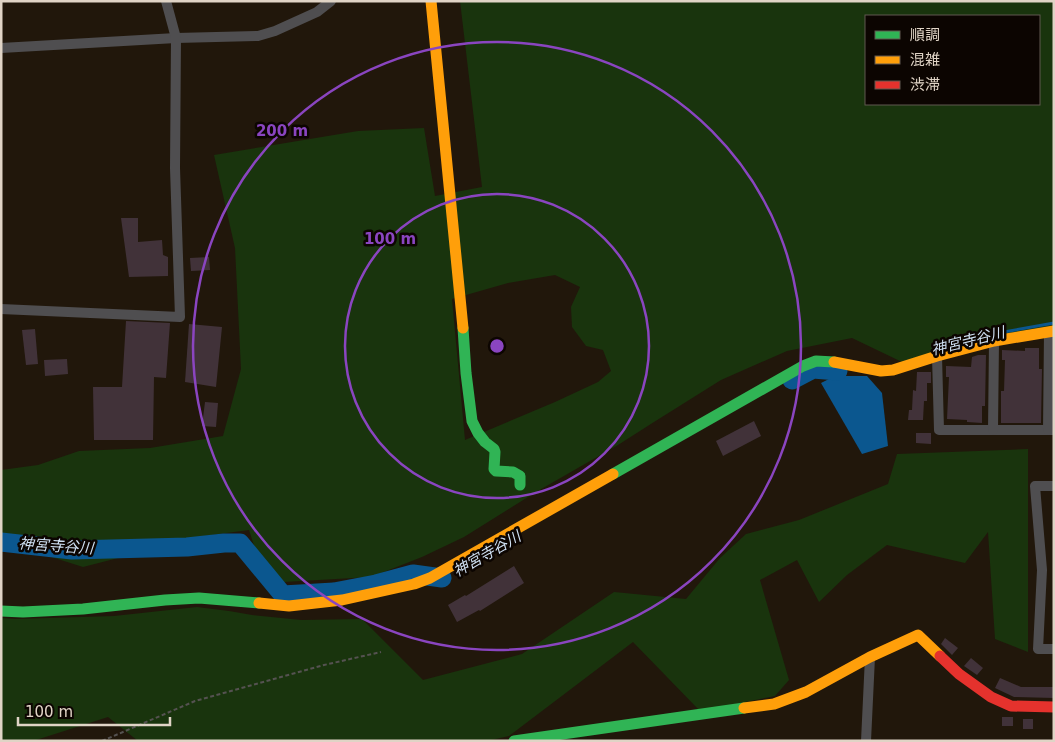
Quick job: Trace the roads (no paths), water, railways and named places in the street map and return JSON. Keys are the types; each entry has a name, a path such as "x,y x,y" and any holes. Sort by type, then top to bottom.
{"street":[{"path":"1,309 180,317 175,168 176,38 166,1"},
{"path":"1,48 176,38 258,36 275,31 317,12 330,1"},
{"path":"431,1 472,421 478,432 496,452 494,469 496,471 516,473 520,476 520,485"},
{"path":"1,611 23,612 83,609 199,598 289,606 342,600 414,584 432,577 803,366 816,361 831,361 881,371 893,370 937,356 994,341 1051,332 1051,430 939,430 937,356"},
{"path":"993,430 994,341"},
{"path":"1054,486 1035,486 1042,570 1038,649 1054,649"},
{"path":"514,741 774,704 806,692 870,657 918,635 959,674 990,697 1011,706 1054,707"},
{"path":"866,741 870,657"}],"water":[{"path":"835,376 867,376 882,393 888,446 862,454 821,383"}],"waterway":[{"name":"神宮寺谷川","path":"1004,332 1054,323"},
{"name":"神宮寺谷川","path":"948,345 969,338 991,334"},
{"name":"神宮寺谷川","path":"792,380 813,369 838,371"},
{"name":"神宮寺谷川","path":"1,542 72,550 187,547 240,543 283,595 334,592 376,584 413,574 442,578"}]}
